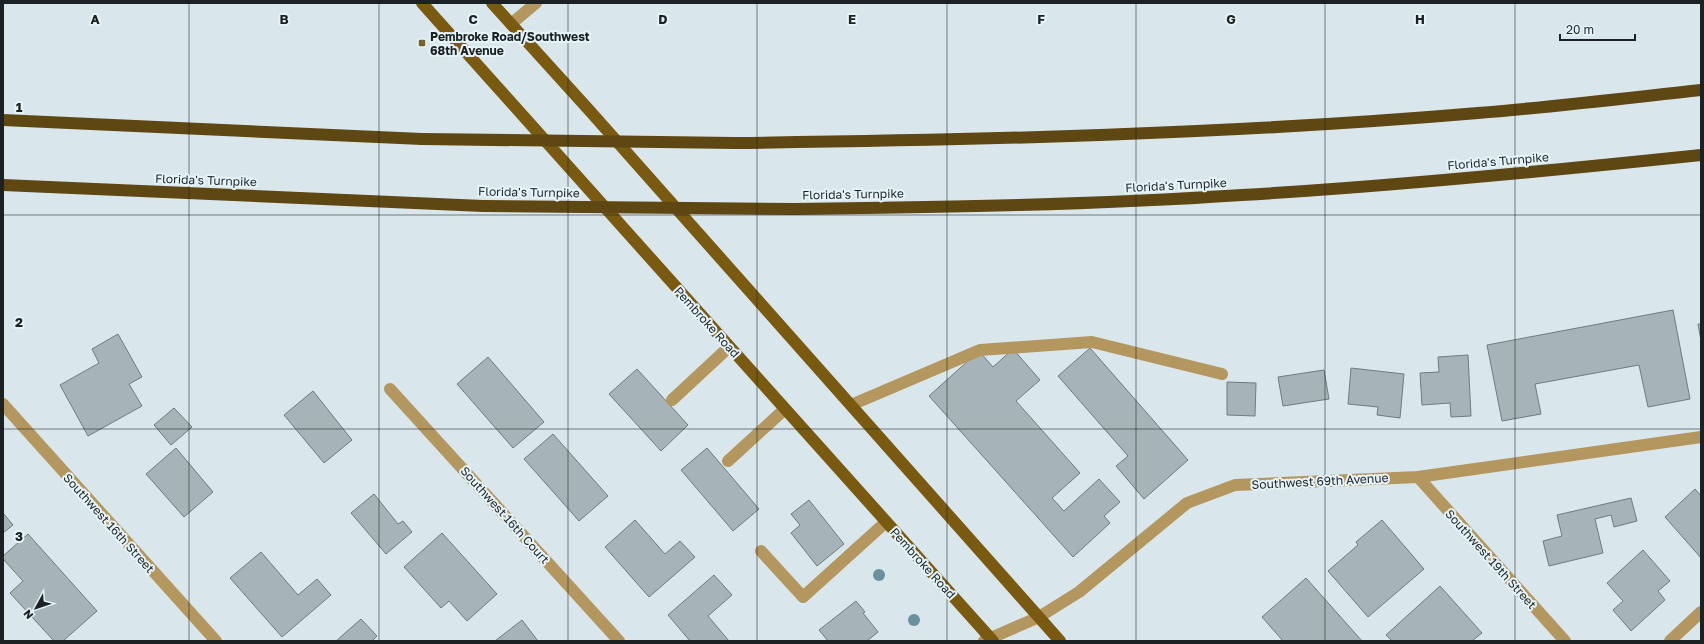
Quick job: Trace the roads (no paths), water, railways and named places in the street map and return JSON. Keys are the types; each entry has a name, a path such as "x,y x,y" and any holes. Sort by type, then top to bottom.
{"highway":[{"path":"3,120 422,139 735,143 940,141 1211,131 1478,113 1701,90"},
{"name":"Florida's Turnpike","path":"3,185 483,206 795,209 1090,203 1241,196 1468,178 1701,155"}],"main road":[{"name":"Pembroke Road","path":"422,3 886,522 989,640"},
{"path":"492,3 1060,641"}],"street":[{"path":"511,24 536,3"},
{"path":"851,405 980,350 1092,342 1222,374"},
{"path":"672,400 729,346"},
{"name":"Southwest 16th Court","path":"390,389 619,641"},
{"name":"Southwest 16th Street","path":"3,404 216,641"},
{"path":"728,461 785,409"},
{"name":"Southwest 69th Avenue","path":"989,640 1039,617 1079,592 1187,503 1235,485 1418,477 1701,437"},
{"name":"Southwest 19th Street","path":"1418,477 1564,641"},
{"path":"761,551 803,597 886,522"},
{"path":"1670,641 1701,612"}],"place":[{"name":"Pembroke Road/Southwest 68th Avenue","path":"422,43"}]}
